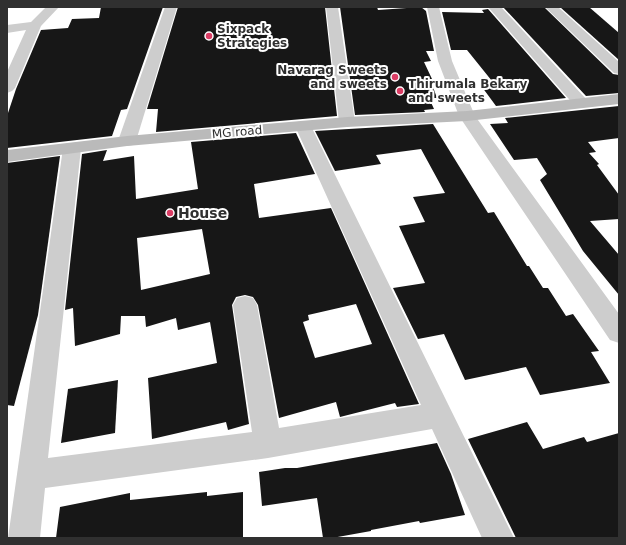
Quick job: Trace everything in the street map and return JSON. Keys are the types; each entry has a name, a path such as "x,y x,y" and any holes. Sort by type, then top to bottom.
{"main road":[{"name":"MG road","path":"7,156 127,141 347,122 467,116 619,99"}],"street":[{"path":"7,88 35,25 53,7"},
{"path":"127,141 171,7"},
{"path":"332,7 347,122"},
{"path":"433,7 445,61 467,116 619,333"},
{"path":"494,7 581,103"},
{"path":"551,7 619,70"},
{"path":"7,29 35,25"},
{"path":"303,126 498,538"},
{"path":"24,538 72,148"},
{"path":"244,305 268,444"},
{"path":"32,476 268,444 440,415"}],"building":[{"path":"101,7 163,7 127,109 121,110 112,136 7,148 7,116 16,89 41,30 68,28 72,19 99,18"},
{"path":"178,7 325,7 337,116 156,132 158,109 147,109"},
{"path":"340,7 377,7 378,10 421,7 426,11 434,51 426,51 431,61 424,62 432,79 430,79 437,98 429,98 434,109 424,110 425,112 355,115"},
{"path":"503,7 544,7 613,74 619,75 619,93 586,96"},
{"path":"560,7 589,7 619,33 619,60"},
{"path":"488,9 566,98 496,106 482,87 496,86 467,50 451,50 442,12 484,13 482,10"},
{"path":"619,106 619,138 588,142 596,152 589,153 599,164 597,165 619,195 619,219 590,221 619,255 619,295 583,251 540,180 547,174 537,158 514,160 490,124 508,123 505,118"},
{"path":"433,124 488,213 494,212 527,266 529,266 543,288 548,288 566,316 573,314 599,351 591,352 610,383 540,395 526,367 465,380 444,334 418,339 393,288 425,283 399,226 425,222 413,197 445,193 421,149 376,155 381,164 335,171 315,131"},
{"path":"296,133 315,174 254,184 259,218 331,208 419,404 397,407 395,403 340,417 336,402 279,418 258,305 253,297 245,295 236,297 232,305 249,424 228,430 226,422 152,439 148,378 217,363 210,322 178,330 176,318 146,327 145,316 121,316 120,334 75,346 73,308 65,310 82,154 107,150 103,161 134,156 136,199 198,189 191,142","holes":["202,229 210,274 141,290 137,238","356,304 372,344 315,358 303,322 309,320 308,315"]},
{"path":"60,156 38,315 14,406 7,405 7,163"},
{"path":"118,380 115,433 61,443 68,389"},
{"path":"527,422 543,449 584,437 587,442 619,433 619,538 516,538 468,439"},
{"path":"437,443 451,474 465,515 420,523 419,521 332,538 323,538 317,498 262,506 259,472 285,468 297,468"},
{"path":"207,492 207,496 243,492 243,538 56,538 60,507 130,493 130,500"}],"place":[{"name":"Sixpack Strategies","path":"209,36"},
{"name":"Navarag Sweets and sweets","path":"395,77"},
{"name":"Thirumala Bekary and sweets","path":"400,91"},
{"name":"House","path":"170,213"}]}
